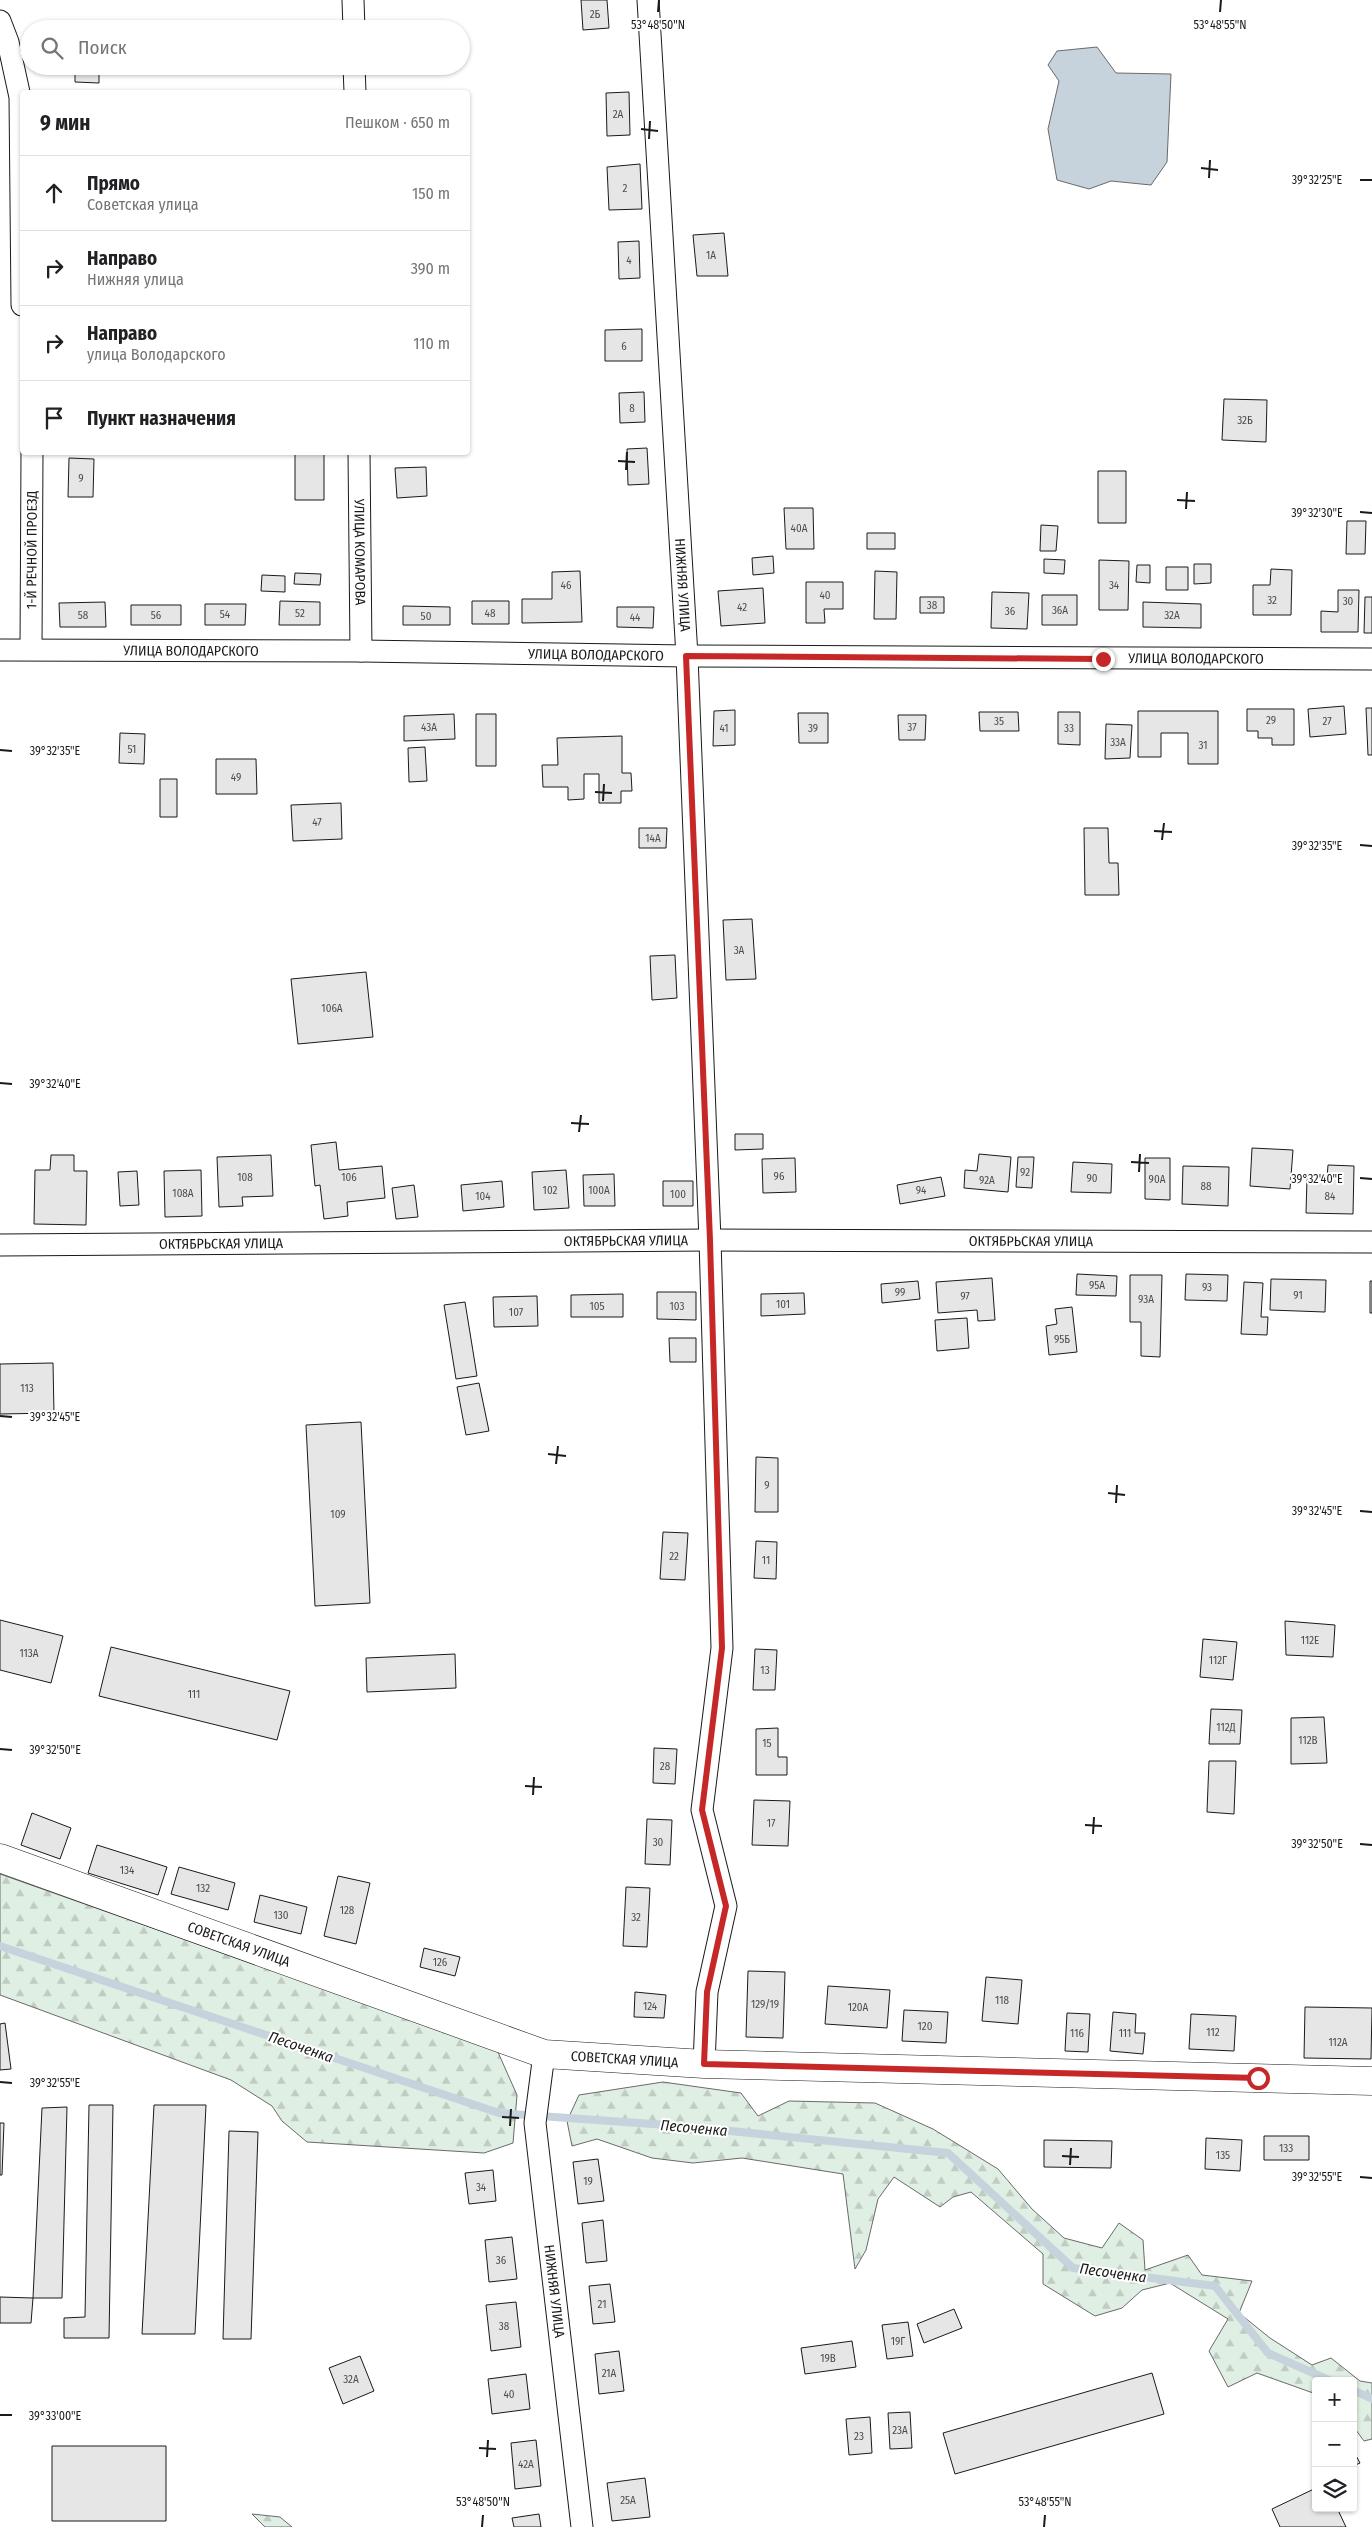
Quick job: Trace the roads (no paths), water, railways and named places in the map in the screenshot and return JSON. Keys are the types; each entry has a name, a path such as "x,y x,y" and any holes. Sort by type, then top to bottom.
{"street":[{"path":"354,0 354,20"},
{"name":"НИЖНЯЯ УЛИЦА","path":"648,0 686,656 710,1240 722,1648 702,1810 726,1906 707,1992 704,2064"},
{"path":"0,21 8,42 20,97"},
{"path":"354,75 354,90"},
{"name":"1-Й РЕЧНОЙ ПРОЕЗД","path":"31,649 32,455"},
{"name":"УЛИЦА КОМАРОВА","path":"359,455 361,651"},
{"name":"УЛИЦА ВОЛОДАРСКОГО","path":"0,650 1372,659"},
{"name":"ОКТЯБРЬСКАЯ УЛИЦА","path":"0,1245 710,1240 1372,1242"},
{"name":"СОВЕТСКАЯ УЛИЦА","path":"0,1858 544,2054 704,2064 1372,2081"},
{"name":"НИЖНЯЯ УЛИЦА","path":"544,2054 535,2123 582,2527"}],"waterway":[{"name":"Песоченка","path":"0,1946 499,2113 681,2126 948,2153 1073,2268 1215,2286 1268,2353 1322,2377"},
{"name":"Песоченка","path":"1357,2392 1372,2399"}]}
